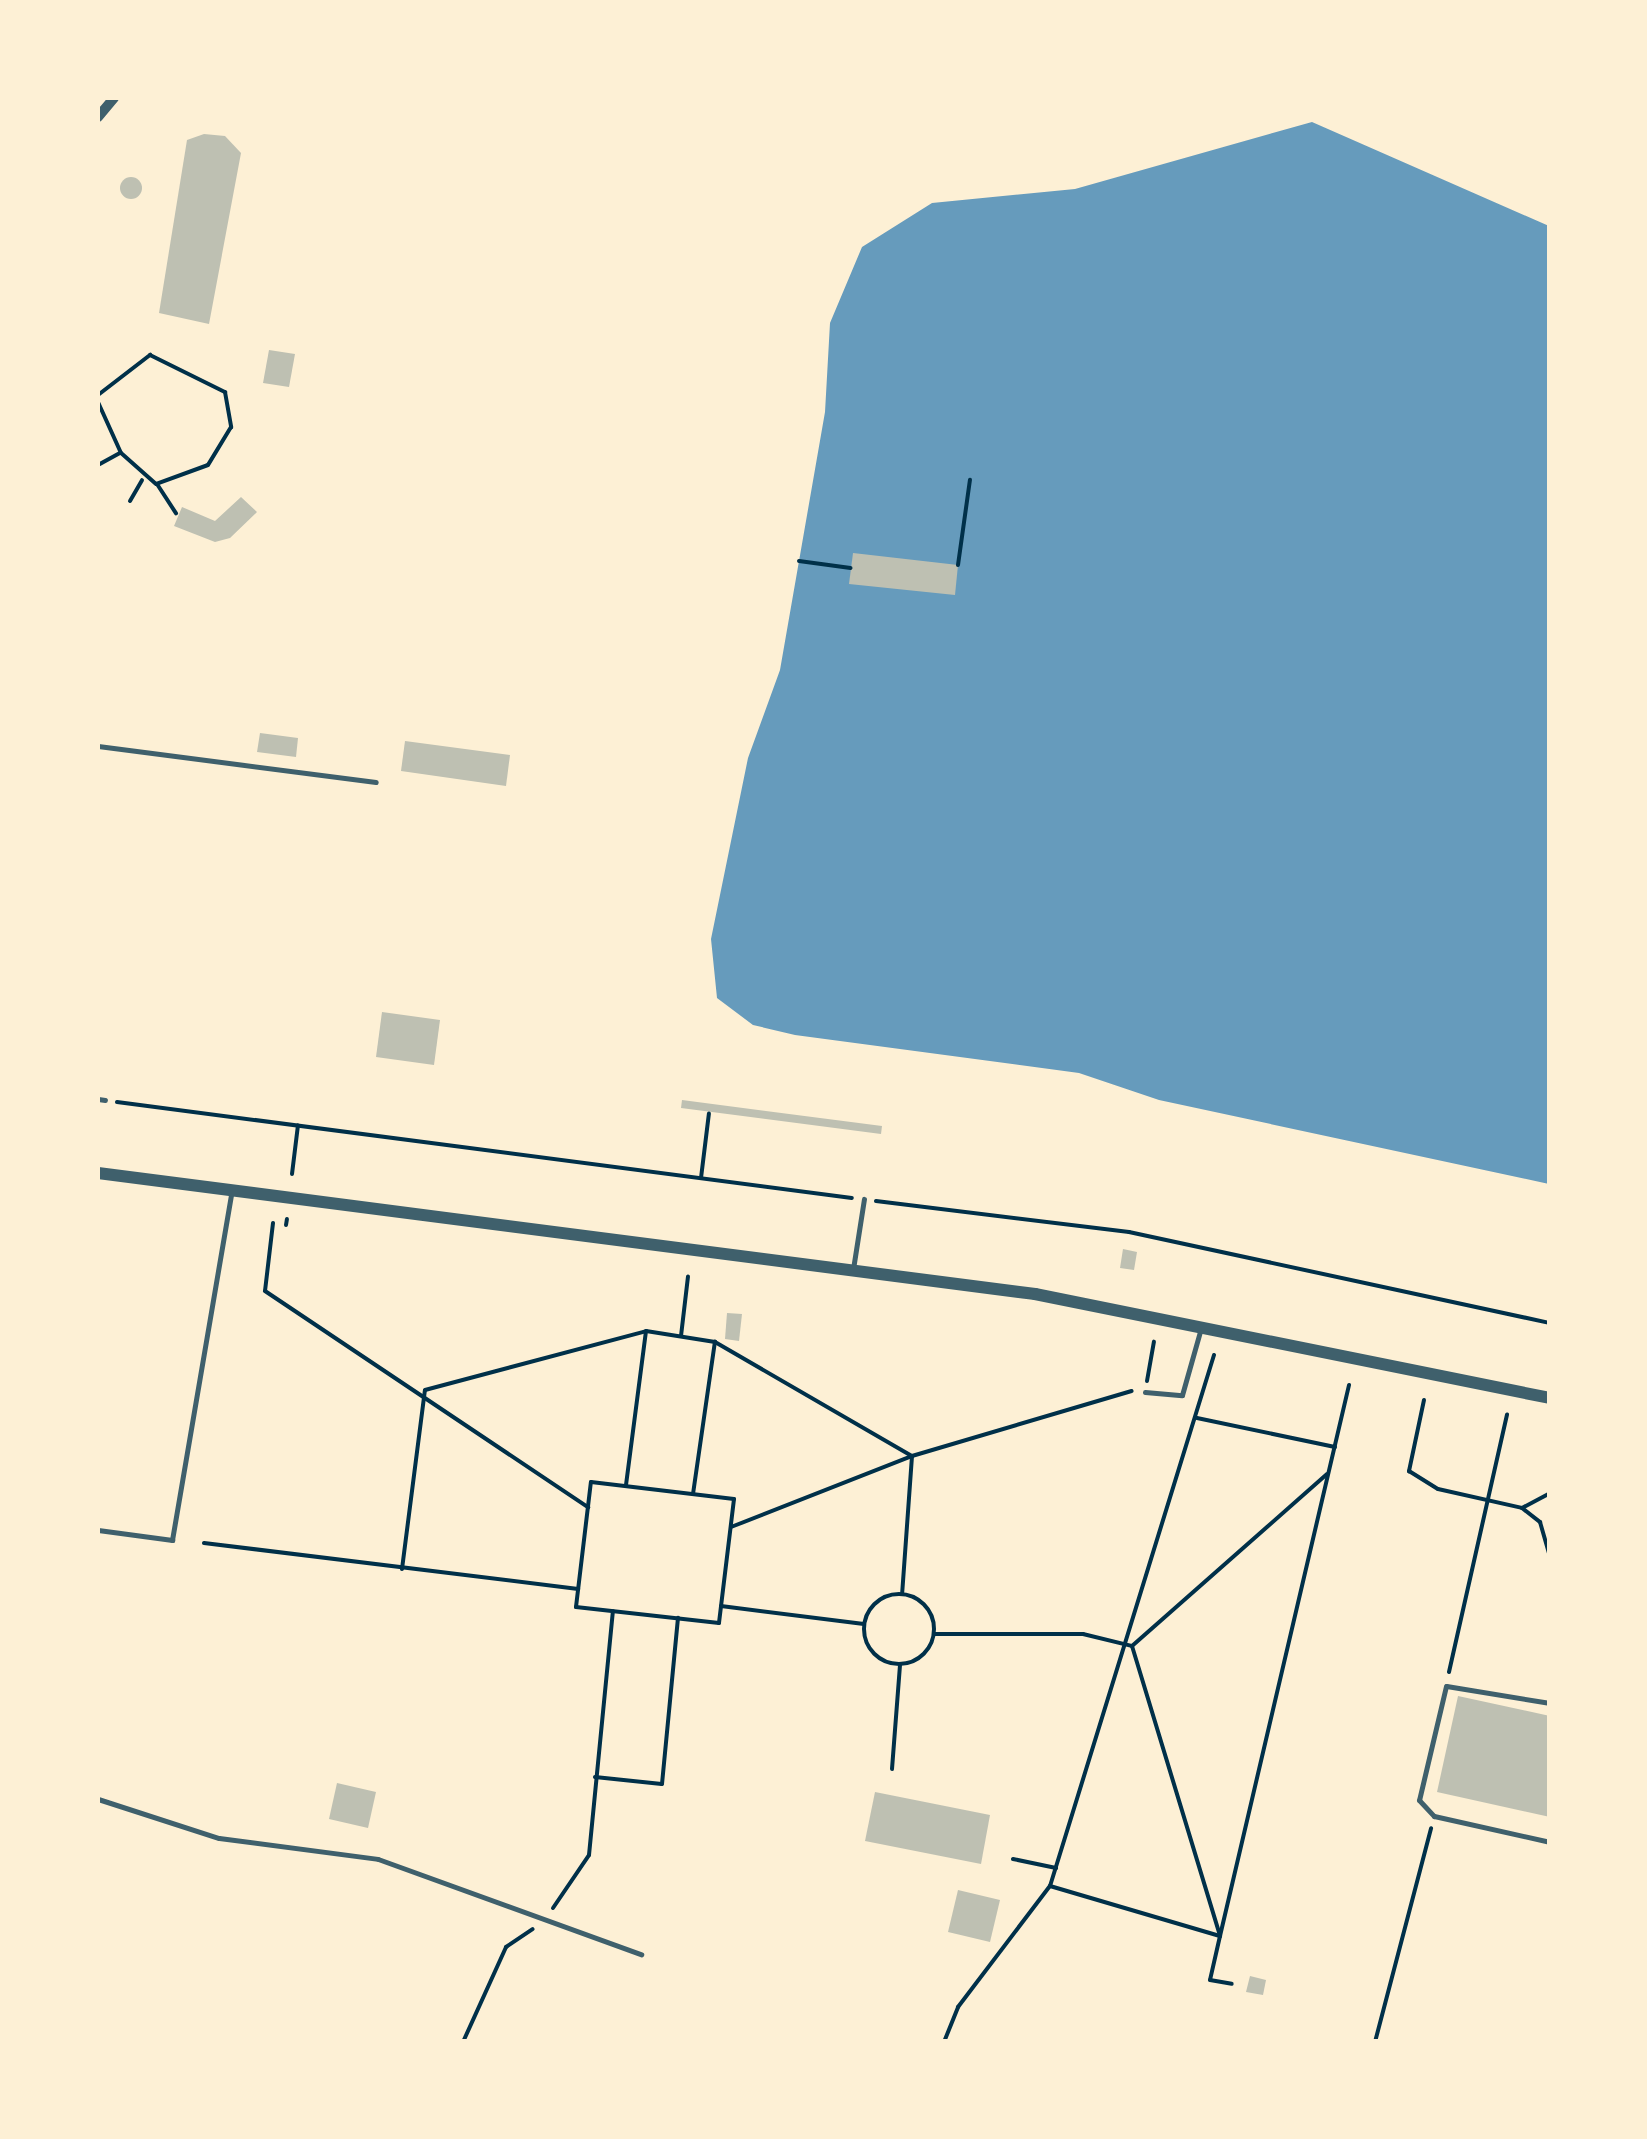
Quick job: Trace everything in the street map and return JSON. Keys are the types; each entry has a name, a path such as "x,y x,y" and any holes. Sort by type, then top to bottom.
{"street":[{"path":"98,117 114,98"},
{"path":"98,1173 853,1269 1202,1324 1550,1398"}],"lane":[{"path":"98,746 376,782"},
{"path":"98,1530 172,1540 231,1188"},
{"path":"853,1269 864,1199"},
{"path":"1145,1392 1182,1396 1202,1324"},
{"path":"1550,1703 1446,1686 1419,1786 1434,1816 1550,1842"},
{"path":"98,1799 219,1838 378,1860 542,1924 642,1954"}],"path":[{"path":"150,355 225,392 232,410 224,446 208,465 156,484 142,480 122,453 98,398 150,355"},
{"path":"98,465 122,453"},
{"path":"130,501 142,480"},
{"path":"958,564 970,480"},
{"path":"156,484 176,514"},
{"path":"799,560 851,568"},
{"path":"101,1100 1130,1232 1550,1322"},
{"path":"701,1179 709,1113"},
{"path":"292,1174 298,1123"},
{"path":"443,1142 444,1134"},
{"path":"273,1223 266,1291 425,1390 588,1508"},
{"path":"681,1336 688,1276"},
{"path":"425,1390 646,1330 714,1342 912,1456"},
{"path":"626,1486 646,1330"},
{"path":"693,1494 714,1342"},
{"path":"730,1527 912,1456 1116,1389 1145,1392 1154,1342"},
{"path":"944,2042 958,2007 1050,1886 1129,1645 1214,1354"},
{"path":"1232,1984 1210,1980 1349,1384"},
{"path":"402,1569 425,1390"},
{"path":"1424,1400 1408,1471 1522,1508 1540,1522 1550,1558"},
{"path":"1446,1686 1507,1414"},
{"path":"1197,1418 1336,1447"},
{"path":"902,1594 912,1456"},
{"path":"1129,1645 1329,1472"},
{"path":"591,1482 626,1486 734,1499 719,1623 576,1606 591,1482"},
{"path":"1522,1508 1550,1493"},
{"path":"204,1543 578,1589"},
{"path":"902,1594 923,1602 935,1634 926,1652 900,1665 866,1642 864,1624 882,1598 902,1594"},
{"path":"721,1606 864,1624"},
{"path":"463,2042 506,1947 542,1924 589,1855 613,1611"},
{"path":"595,1778 662,1784 678,1618"},
{"path":"935,1634 1083,1634 1129,1645"},
{"path":"1129,1645 1220,1936"},
{"path":"892,1769 900,1665"},
{"path":"1376,2042 1434,1816"},
{"path":"1013,1858 1056,1868"},
{"path":"1050,1886 1220,1936"}],"water":[{"path":"1312,122 1549,226 1549,1184 1159,1100 1079,1073 795,1035 753,1025 717,998 711,939 748,758 780,670 825,412 830,323 862,247 932,203 1075,189"}],"building":[{"path":"204,134 225,136 241,153 209,324 159,313 187,140"},
{"path":"131,177 139,180 139,196 131,199 123,196 120,188 123,180"},
{"path":"269,350 295,354 289,387 263,383"},
{"path":"241,497 257,512 230,538 215,542 174,526 182,507 215,521"},
{"path":"853,553 958,565 955,595 849,584"},
{"path":"260,733 298,738 296,757 257,752"},
{"path":"405,741 510,755 506,786 401,771"},
{"path":"382,1012 440,1020 434,1065 376,1057"},
{"path":"682,1100 882,1126 881,1134 681,1108"},
{"path":"1123,1249 1137,1252 1134,1270 1120,1268"},
{"path":"727,1313 742,1314 739,1341 725,1339"},
{"path":"1458,1696 1550,1716 1550,1817 1437,1792"},
{"path":"337,1783 376,1792 368,1828 329,1819"},
{"path":"875,1792 990,1815 981,1864 865,1841"},
{"path":"958,1890 1000,1900 990,1942 948,1932"},
{"path":"1250,1976 1266,1980 1263,1995 1246,1992"}]}
